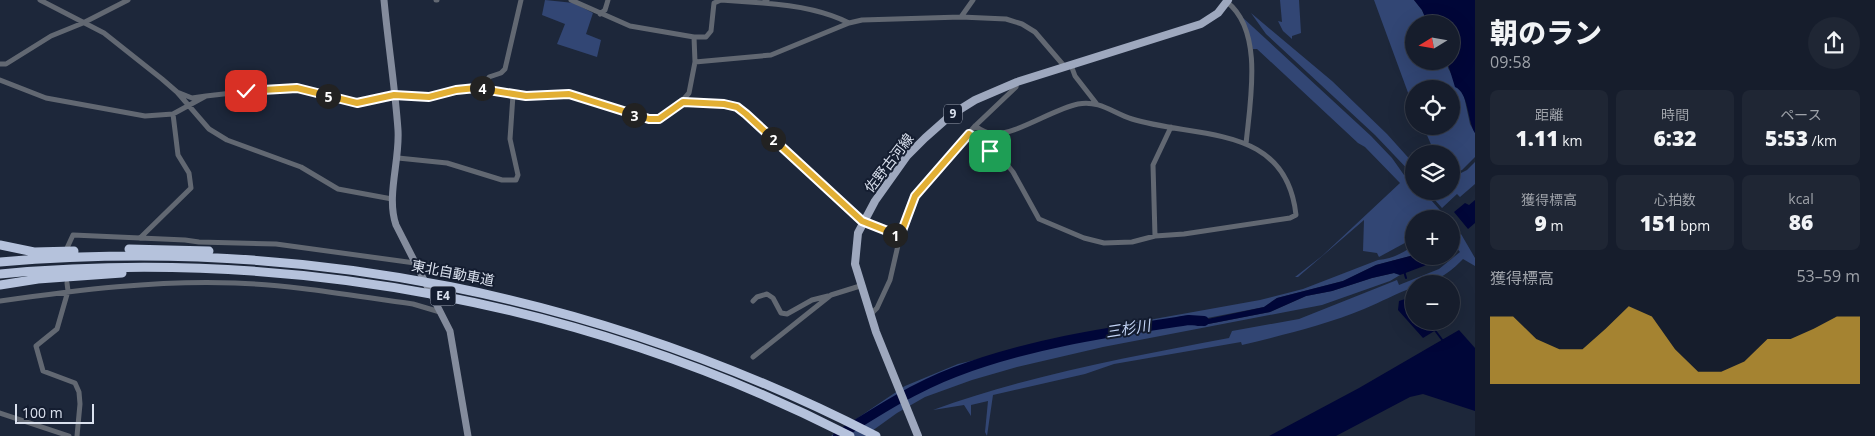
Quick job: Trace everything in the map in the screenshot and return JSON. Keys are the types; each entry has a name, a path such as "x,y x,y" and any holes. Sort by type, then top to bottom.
{"highway":[{"path":"0,245 34,252 173,249 238,252 267,260"},
{"name":"東北自動車道","path":"0,262 128,256 267,260 322,265 430,282 549,308 679,349 814,405 876,436"},
{"path":"0,285 46,278 172,268"},
{"name":"東北自動車道","path":"0,274 72,269 172,268 266,272 349,281 436,294 508,310 594,333 675,360 804,414 850,436"}],"main road":[{"name":"佐野古河線","path":"918,436 870,316 860,286 854,254 856,239 862,221 907,156 933,131 975,100 1017,82 1201,24 1218,13 1227,1"}],"street":[{"path":"40,0 104,33 177,92 209,129 227,140 301,166 338,189 392,199"},
{"path":"0,64 6,64 51,36 83,23 128,0"},
{"path":"384,0 394,95 398,158 392,199 394,219 415,264 440,309 452,341 468,436"},
{"path":"486,88 489,77 501,73 505,69 521,0"},
{"path":"571,0 636,28 694,37 706,37 712,31 714,1 721,0 786,5 841,18 849,23"},
{"path":"600,14 605,10 608,0"},
{"path":"961,17 973,0"},
{"path":"1227,1 1237,11 1252,56 1246,144"},
{"path":"695,62 770,55 849,23 878,19 923,20 961,17 1006,19 1022,24 1035,32 1068,66 1096,103"},
{"path":"177,92 192,98 285,87 306,90 357,103 394,95 429,97 456,90 486,88 513,95 569,94 649,119 659,119 683,102 689,93 695,62 694,37"},
{"path":"0,80 46,98 145,116 172,114 189,107 206,96"},
{"path":"870,316 877,308 890,280 900,236 915,196 976,126 1008,95 1017,82"},
{"path":"398,158 447,163 502,180 516,180 518,175 510,139 513,95"},
{"path":"683,102 724,104 741,110 862,221 900,236"},
{"path":"969,134 1004,161 1013,172 1035,214 1044,223 1084,238 1104,243 1132,242 1155,236 1245,226 1295,216 1285,177 1279,166 1246,144 1171,126 1132,119 1096,103 1078,104 1001,133 986,133 976,126"},
{"path":"140,238 191,188 190,173 178,155 172,114"},
{"path":"1155,236 1153,165 1171,126"},
{"path":"67,248 73,234 199,242 276,244 415,264"},
{"path":"68,283 68,291 57,329 36,346 43,371 75,383 79,392 80,404 77,436"},
{"path":"0,301 68,291 168,283 236,283 413,304 440,309"},
{"path":"753,301 762,295 770,295 781,313 787,314 812,300 860,286"},
{"path":"753,357 831,295"},
{"path":"0,413 69,436"}],"shaded area":[{"path":"545,0 574,3 593,13 586,34 601,40 597,57 557,44 565,24 542,15"},
{"path":"1280,0 1299,0 1301,33 1292,36 1292,39 1283,31 1278,21 1282,22"},
{"path":"1374,0 1414,0 1424,15 1405,15 1405,70 1449,70 1455,80 1405,80 1405,84"},
{"path":"1414,0 1475,0 1475,133 1460,90 1460,80 1453,80 1450,70 1460,70 1460,15 1424,15"},
{"path":"1251,13 1332,81 1387,134 1405,154 1405,167 1375,135 1266,34"},
{"path":"1241,16 1371,136 1392,158 1405,175 1405,200 1431,200 1440,210 1405,210 1405,243 1379,257 1377,253 1363,251 1364,220 1298,277 1295,277 1322,256 1400,183 1365,147 1358,143 1257,49 1253,49"},
{"path":"1460,89 1464,96 1470,124 1475,133 1475,157 1460,171 1460,145 1431,145 1427,135 1460,135"},
{"path":"1475,162 1475,184 1460,197 1460,174"},
{"path":"1435,200 1451,200 1442,208"},
{"path":"1475,200 1475,223 1468,229 1460,219 1460,210 1456,210 1465,203 1469,205"},
{"path":"1460,235 1475,258 1475,266 1463,259 1460,262"},
{"path":"1405,251 1405,257 1376,265 1343,281 1277,298 1264,307 1192,321 1198,326 1270,312 1306,296 1332,291 1394,273 1400,275 1390,281 1322,305 1103,347 1017,367 972,380 925,397 897,413 865,436 831,436 905,386 958,364 1132,323 1260,300 1303,289"},
{"path":"1405,257 1405,265 1426,265 1400,275 1394,273 1332,291 1306,296 1270,312 1198,326 1189,323 1264,307 1277,298 1343,281 1376,265"},
{"path":"1444,265 1457,265 1444,275 1424,275"},
{"path":"1397,280 1399,285 1405,283 1405,290 1364,309 1288,333 1242,345 1241,342 1114,364 1085,374 993,395 987,436 985,432 988,401 971,405 971,416 964,405 933,410 1042,377 1229,338 1232,331 1299,319"},
{"path":"1405,299 1405,318 1398,310 1399,301"},
{"path":"1416,330 1436,330 1423,338"},
{"path":"1459,330 1475,348 1475,411 1423,394 1410,397 1336,436 1269,436 1359,388"}],"waterway":[{"path":"1404,271 1405,275"},
{"name":"三杉川","path":"838,436 924,385 984,362 1013,353 1100,334 1189,320 1204,321"},
{"path":"1435,330 1443,341"}],"route":[{"path":"246,91 285,87 297,88 357,103 394,95 429,97 456,90 476,88 486,88 508,94 526,96 560,93 569,94 649,119 659,119 683,102 731,105 746,114 866,224 900,236 915,196 969,134 990,151"}]}
